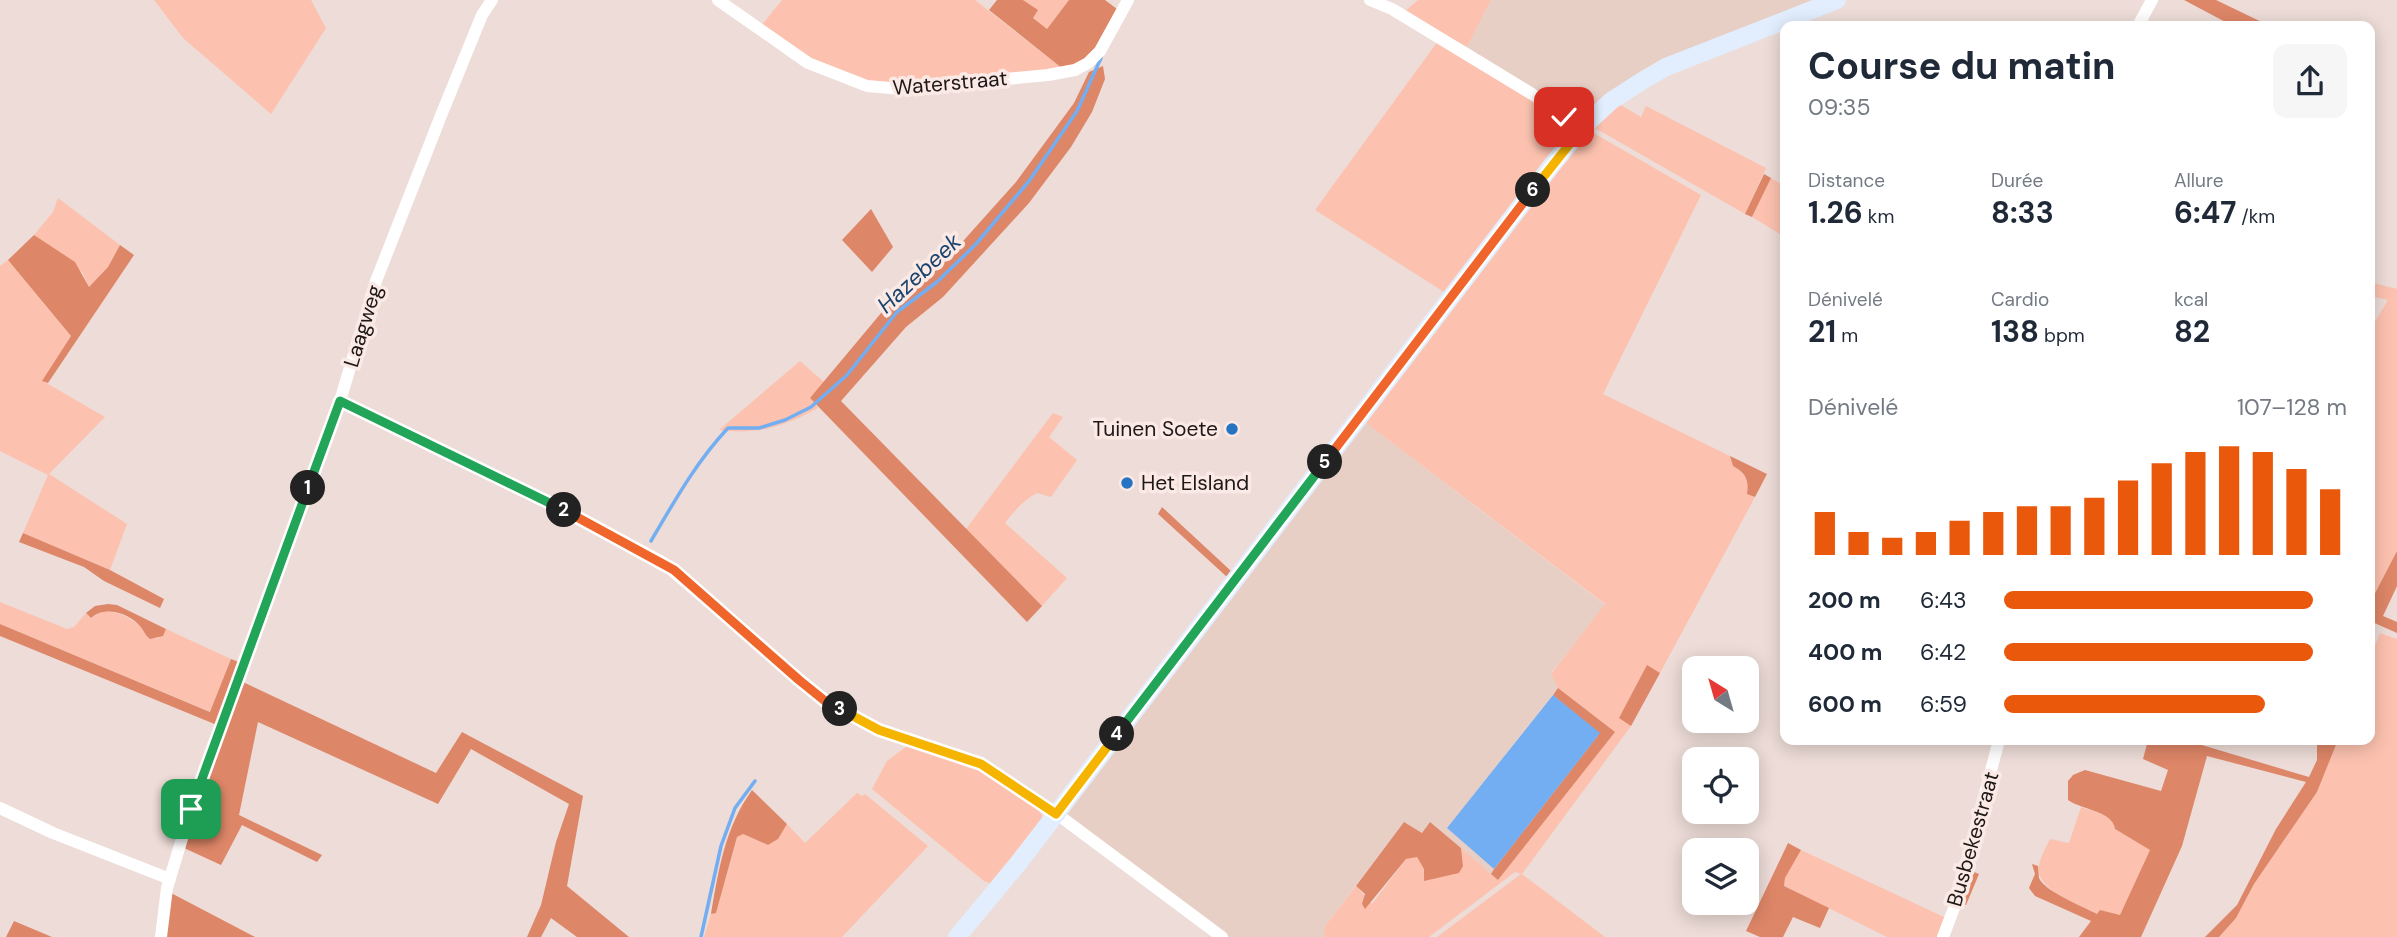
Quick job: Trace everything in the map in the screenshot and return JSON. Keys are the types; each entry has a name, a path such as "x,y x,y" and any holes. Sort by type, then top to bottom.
{"street":[{"name":"Laagweg","path":"161,937 170,879 191,809 340,401 376,281 482,15 492,0"},
{"name":"Waterstraat","path":"718,0 808,63 867,86 902,89 1075,70 1088,63 1100,51 1128,0"},
{"path":"1370,0 1392,9 1532,94 1564,117 1584,126"},
{"path":"1783,21 1837,0"},
{"path":"2141,21 2152,0"},
{"path":"957,937 1056,814 1584,126 1611,101 1666,67 1780,22"},
{"path":"340,401 591,524 662,562 825,701 879,730 981,764 1056,814 1222,937"},
{"name":"Busbekestraat","path":"1943,937 1957,900 1998,745"},
{"path":"0,807 53,833 170,879"}],"shaded area":[{"path":"154,0 311,0 326,28 271,114 183,38"},
{"path":"782,0 975,0 1063,69 896,86 876,83 824,65 761,26"},
{"path":"997,0 1023,0 1038,10 1033,18 1047,29 1069,0 1105,0 1117,9 1091,57 1063,69 989,10"},
{"path":"1023,0 1069,0 1047,29 1033,18 1037,10"},
{"path":"1418,0 1491,0 1467,47 1404,12"},
{"path":"1491,0 1820,0 1581,118 1467,47"},
{"path":"2184,0 2216,0 2260,21 2224,21"},
{"path":"1438,41 1567,123 1569,130 1444,292 1315,210"},
{"path":"1103,66 1105,79 1092,112 1071,147 1029,203 943,297 906,327 841,401 1042,606 1027,622 810,398 892,300 917,285 947,259 1016,182 1074,103 1089,72"},
{"path":"1619,104 1641,117 1646,106 1766,168 1745,214 1595,128"},
{"path":"1590,131 1701,195 1603,394 1730,456 1733,466 1746,477 1747,494 1755,497 1660,673 1647,666 1620,717 1631,726 1522,874 1605,937 1437,937 1521,874 1515,872 1429,937 1324,937 1325,926 1356,886 1372,904 1406,859 1417,856 1425,869 1463,866 1461,848 1498,880 1614,732 1558,688 1551,674 1605,604 1366,423 1524,212"},
{"path":"1764,174 1771,178 1752,217 1745,214"},
{"path":"1771,178 1780,183 1780,234 1752,217"},
{"path":"58,198 120,245 108,267 89,287 82,272 34,235 53,212"},
{"path":"871,209 893,247 872,272 842,240"},
{"path":"34,235 75,262 89,287 108,267 120,245 134,255 48,383 42,381 71,336 8,260"},
{"path":"8,260 71,336 43,381 105,417 49,474 127,524 110,570 23,533 48,475 0,451 0,266"},
{"path":"2375,283 2397,289 2397,551 2375,596 2375,322 2388,300 2375,297"},
{"path":"800,361 824,382 810,398 818,408 770,428 719,430"},
{"path":"1053,413 1063,417 1049,437 1077,460 1051,497 1037,493 1020,506 1005,523 1067,578 1042,606 966,529"},
{"path":"1366,423 1605,605 1551,673 1558,688 1447,828 1494,869 1491,874 1430,822 1422,833 1404,822 1325,926 1324,937 1230,937 1065,814"},
{"path":"1730,456 1767,474 1755,497 1747,494 1746,477 1733,466"},
{"path":"1162,507 1231,571 1227,577 1158,514"},
{"path":"23,533 110,570 164,599 160,608 104,581 84,567 19,542"},
{"path":"2397,551 2397,586 2383,616 2397,622 2397,633 2375,623 2375,593"},
{"path":"0,602 67,629 74,627 86,613 91,618 99,613 117,613 134,621 157,639 166,629 231,659 211,712 0,624"},
{"path":"117,605 166,629 163,636 150,639 134,620 122,614 102,612 91,618 86,613 95,606"},
{"path":"0,624 210,712 231,659 239,662 217,725 0,636"},
{"path":"2380,633 2397,639 2397,937 2219,937 2236,918 2254,884 2317,792 2336,745 2375,745 2375,646"},
{"path":"1647,665 1660,673 1631,726 1619,718"},
{"path":"243,682 436,773 462,732 583,796 567,886 629,937 577,937 551,918 541,937 527,937 541,905 556,842 569,804 471,749 438,804 258,722 239,815 322,855 317,862 242,825 221,865 184,848"},
{"path":"1558,688 1615,732 1498,880 1491,874 1494,869 1599,734 1553,695"},
{"path":"2147,745 2202,745 2309,777 2317,760 2317,745 2336,745 2317,792 2254,884 2236,918 2219,937 2205,937 2237,905 2276,829 2306,782 2207,756 2182,846 2141,937 2079,937 2091,921 2035,896 2029,888 2035,874 2032,864 2038,866 2042,883 2056,893 2097,914 2100,910 2120,915 2150,850 2115,829 2109,818 2068,800 2068,781 2073,775 2085,770 2161,791 2168,770 2143,759"},
{"path":"907,746 983,771 1038,808 1043,818 990,883 984,881 872,789 887,761"},
{"path":"752,790 787,824 778,839 768,845 743,834 737,837 716,913 711,914 729,834"},
{"path":"857,793 862,796 865,794 928,846 842,937 704,937 711,914 716,913 737,837 743,834 768,845 778,839 787,824 805,843"},
{"path":"2081,807 2107,817 2115,829 2150,850 2120,916 2100,910 2098,914 2070,901 2050,889 2039,874 2039,865 2050,839 2069,843"},
{"path":"1404,822 1422,833 1430,822 1461,848 1463,866 1459,873 1424,881 1424,869 1417,857 1406,859 1365,909 1362,904 1365,894 1356,886"},
{"path":"1788,843 1801,850 1785,878 1784,886 1829,908 1820,928 1793,917 1783,937 1760,937 1746,931 1754,915 1759,915 1759,904"},
{"path":"1801,850 1946,918 1938,937 1887,937 1784,886 1785,878"},
{"path":"1969,870 1979,874 1966,905 1959,903"},
{"path":"171,893 255,937 166,937"},
{"path":"14,921 52,937 6,937"}],"water":[{"path":"1553,695 1600,733 1494,869 1447,828"}],"waterway":[{"name":"Hazebeek","path":"651,541 696,468 728,428 759,428 785,420 811,407 847,375 897,312 937,282 976,244 1029,181 1077,111 1101,58"},
{"name":"Hazebeek","path":"701,937 721,846 735,808 755,781"}],"place":[{"name":"Tuinen Soete","path":"1232,429"},
{"name":"Het Elsland","path":"1127,483"}],"route":[{"path":"191,809 340,401 591,524 662,562 825,701 879,730 981,764 1056,814 1584,126 1564,117"}]}
